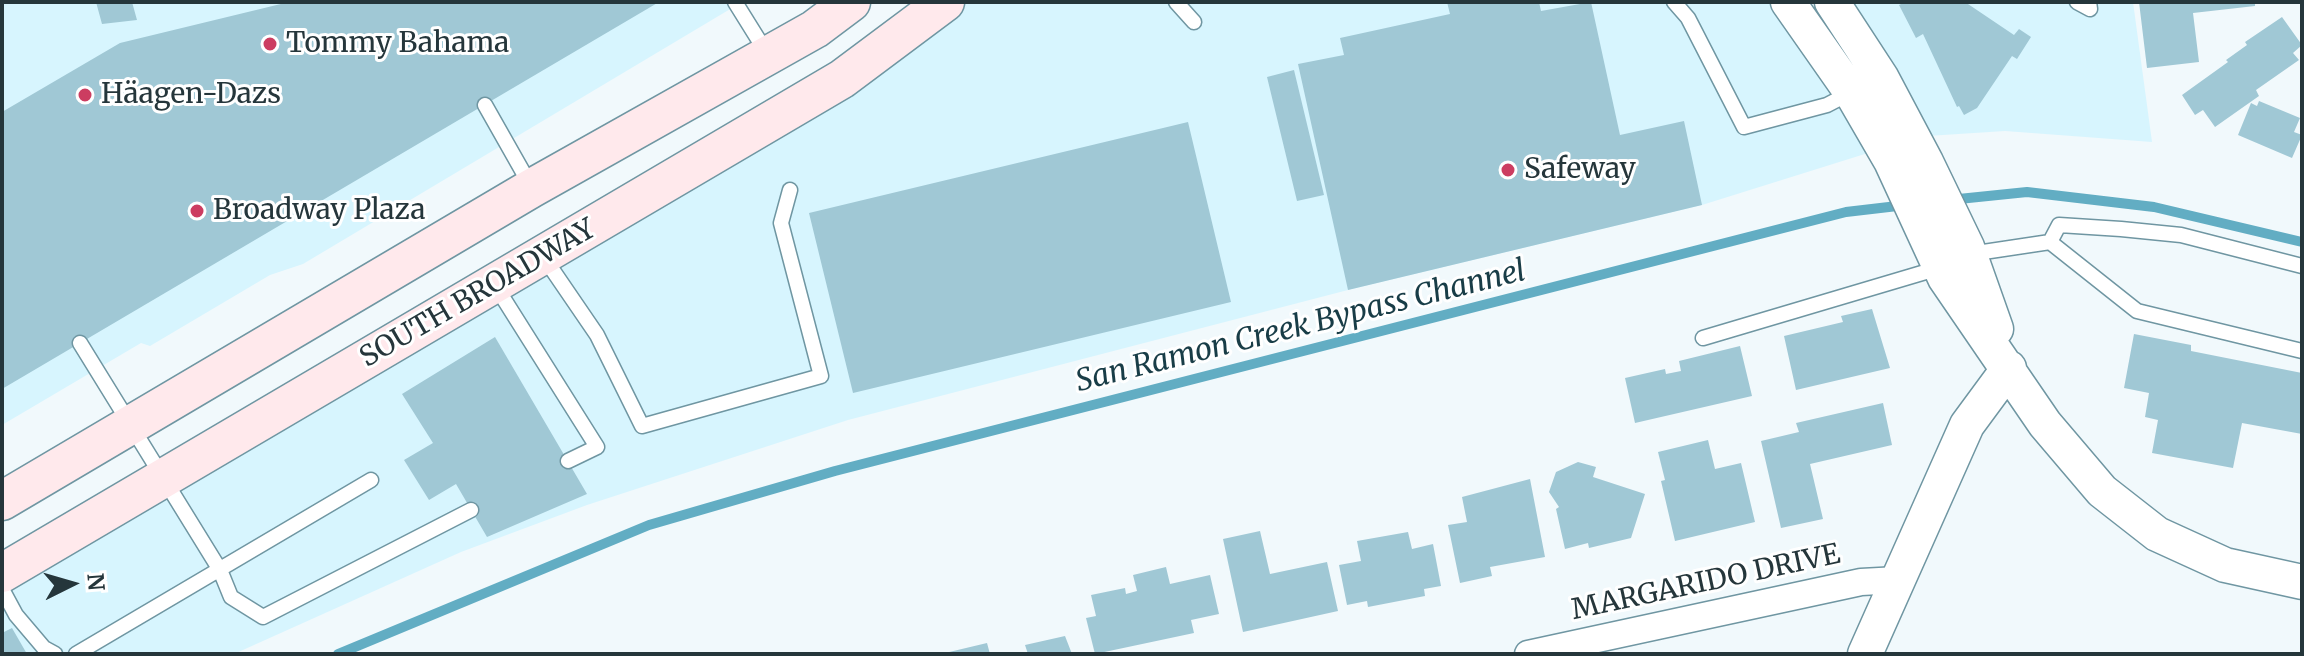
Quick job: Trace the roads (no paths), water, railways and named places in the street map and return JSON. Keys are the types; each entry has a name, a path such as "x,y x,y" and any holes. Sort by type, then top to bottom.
{"main road":[{"path":"2,501 532,188 815,29 851,2"},
{"name":"SOUTH BROADWAY","path":"2,573 856,70 945,2"}],"street":[{"path":"1788,2 1866,85"},
{"path":"1832,2 1866,85 1914,161 1953,257 2009,368 2045,424 2102,491 2157,534 2225,565 2302,582"},
{"path":"1865,654 1967,425 2009,368"},
{"name":"MARGARIDO DRIVE","path":"1528,654 1861,582 1898,580"}],"lane":[{"path":"735,2 768,55"},
{"path":"1176,2 1194,22"},
{"path":"1674,2 1688,18 1744,127 1827,105 1866,85"},
{"path":"2077,2 2090,9 2089,2"},
{"path":"485,105 532,188"},
{"path":"543,256 597,335 642,426 821,376 781,223 790,190"},
{"path":"2050,242 2059,225 2121,229 2181,235 2302,266"},
{"path":"1703,338 1953,257 2050,242 2137,311 2302,351"},
{"path":"495,285 597,447 568,461"},
{"path":"80,343 129,428 220,570 231,597 263,617 471,510"},
{"path":"76,654 371,480"},
{"path":"2,589 16,615 44,648 55,654"}],"waterway":[{"name":"San Ramon Creek Bypass Channel","path":"1949,200 2027,192 2154,207 2302,242"},
{"name":"San Ramon Creek Bypass Channel","path":"338,654 649,525 835,471 1846,212 1906,205"}],"place":[{"name":"Tommy Bahama","path":"270,44"},
{"name":"Häagen-Dazs","path":"85,95"},
{"name":"Safeway","path":"1508,170"},
{"name":"Broadway Plaza","path":"197,211"}]}
